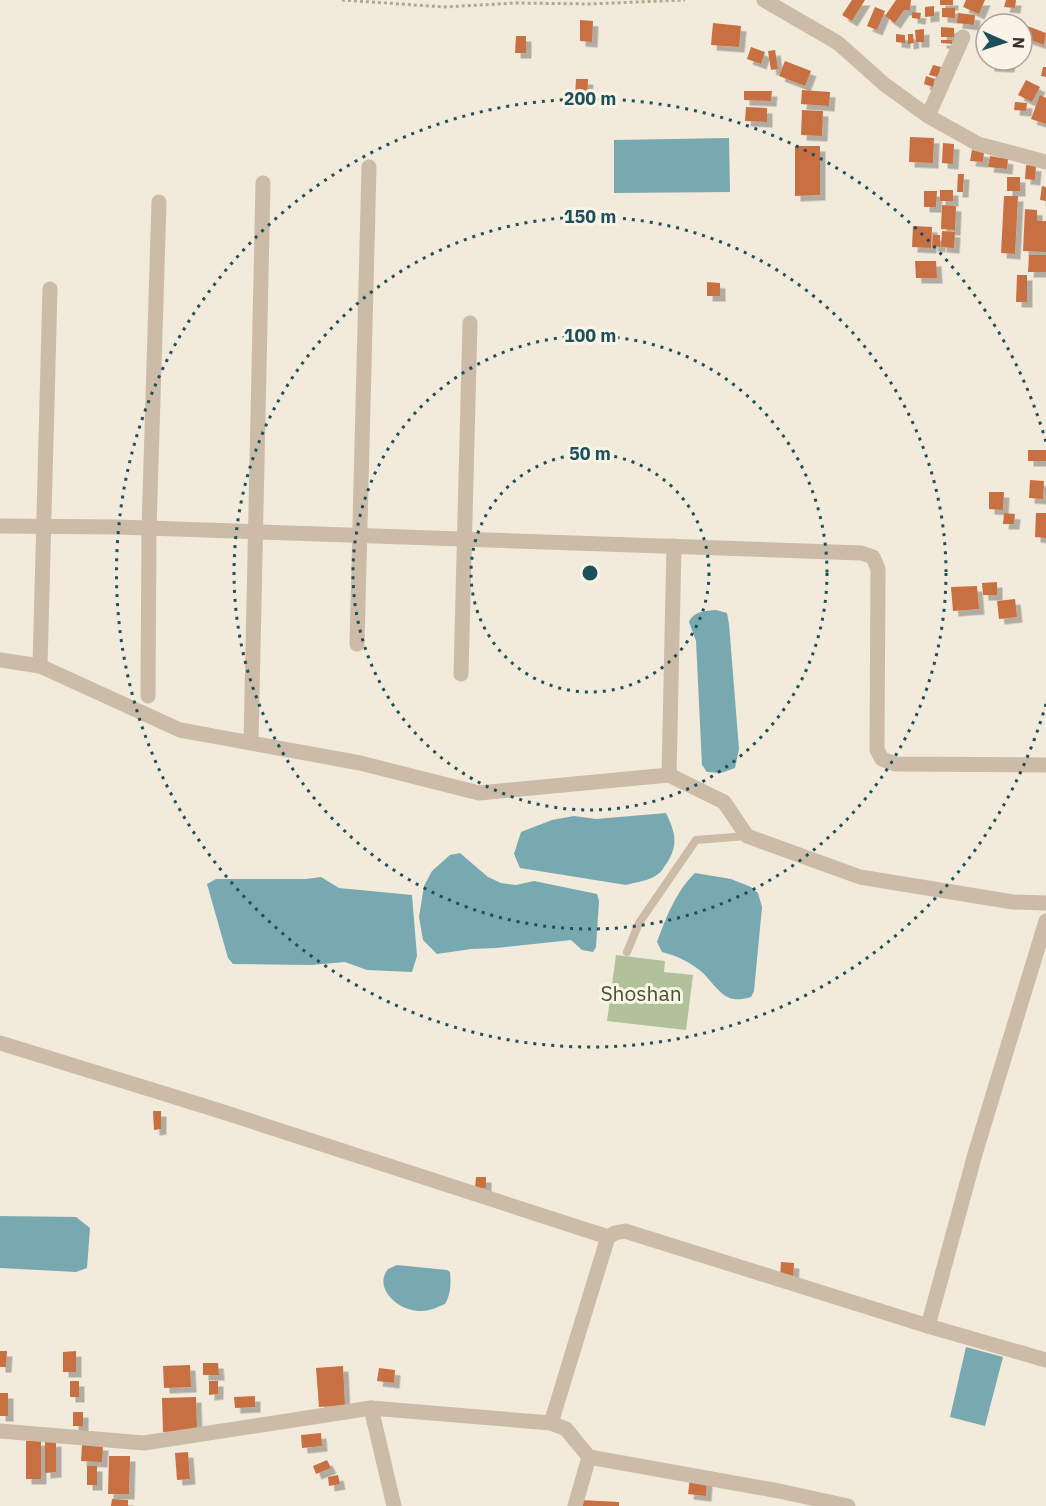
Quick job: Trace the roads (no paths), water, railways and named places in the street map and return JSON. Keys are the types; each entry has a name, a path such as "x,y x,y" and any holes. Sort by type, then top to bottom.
{"street":[{"path":"764,0 838,43 884,84 928,116 978,144 1046,162"},
{"path":"928,116 963,37"},
{"path":"357,645 369,167"},
{"path":"251,742 263,183"},
{"path":"148,696 149,529 159,202"},
{"path":"40,666 50,289"},
{"path":"461,674 470,323"},
{"path":"0,526 255,532 861,553 873,556 878,569 877,750 882,759 895,764 1046,765"},
{"path":"669,775 674,546"},
{"path":"0,660 40,666 180,730 360,763 478,793 669,775 724,802 747,836 860,877 1013,902 1046,903"},
{"path":"928,1326 975,1154 1046,921"},
{"path":"0,1043 228,1113 608,1237"},
{"path":"551,1423 608,1237 625,1231 928,1326 1046,1360"},
{"path":"371,1408 394,1506"},
{"path":"0,1431 144,1443 371,1408 551,1423 566,1430 589,1457 779,1491 848,1506"},
{"path":"575,1506 589,1457"}],"lane":[{"path":"627,952 639,923 696,840 747,836"}],"water":[{"path":"729,138 730,192 614,193 614,140"},
{"path":"716,610 727,613 729,624 739,749 735,768 721,773 707,772 702,765 696,641 689,622 697,614"},
{"path":"666,813 674,838 671,856 661,872 643,881 626,885 520,868 514,854 521,832 552,820 574,816 596,819"},
{"path":"460,853 488,877 501,883 516,885 534,881 597,894 599,901 596,947 593,952 582,950 571,940 437,954 423,940 419,917 424,886 432,871 450,855"},
{"path":"695,873 731,879 751,887 758,893 762,907 754,991 751,997 729,998 695,966 662,952 657,942 677,896"},
{"path":"321,877 339,888 412,895 417,956 412,972 367,970 345,962 311,965 233,964 228,958 207,884 216,879"},
{"path":"0,1216 76,1217 90,1228 87,1268 76,1272 0,1268"},
{"path":"397,1265 450,1272 450,1288 445,1304 431,1310 414,1311 398,1304 386,1292 384,1284 384,1277 388,1269"},
{"path":"966,1347 1003,1357 985,1426 950,1417"}],"park label":[{"name":"Shoshan","path":"641,993"}]}
